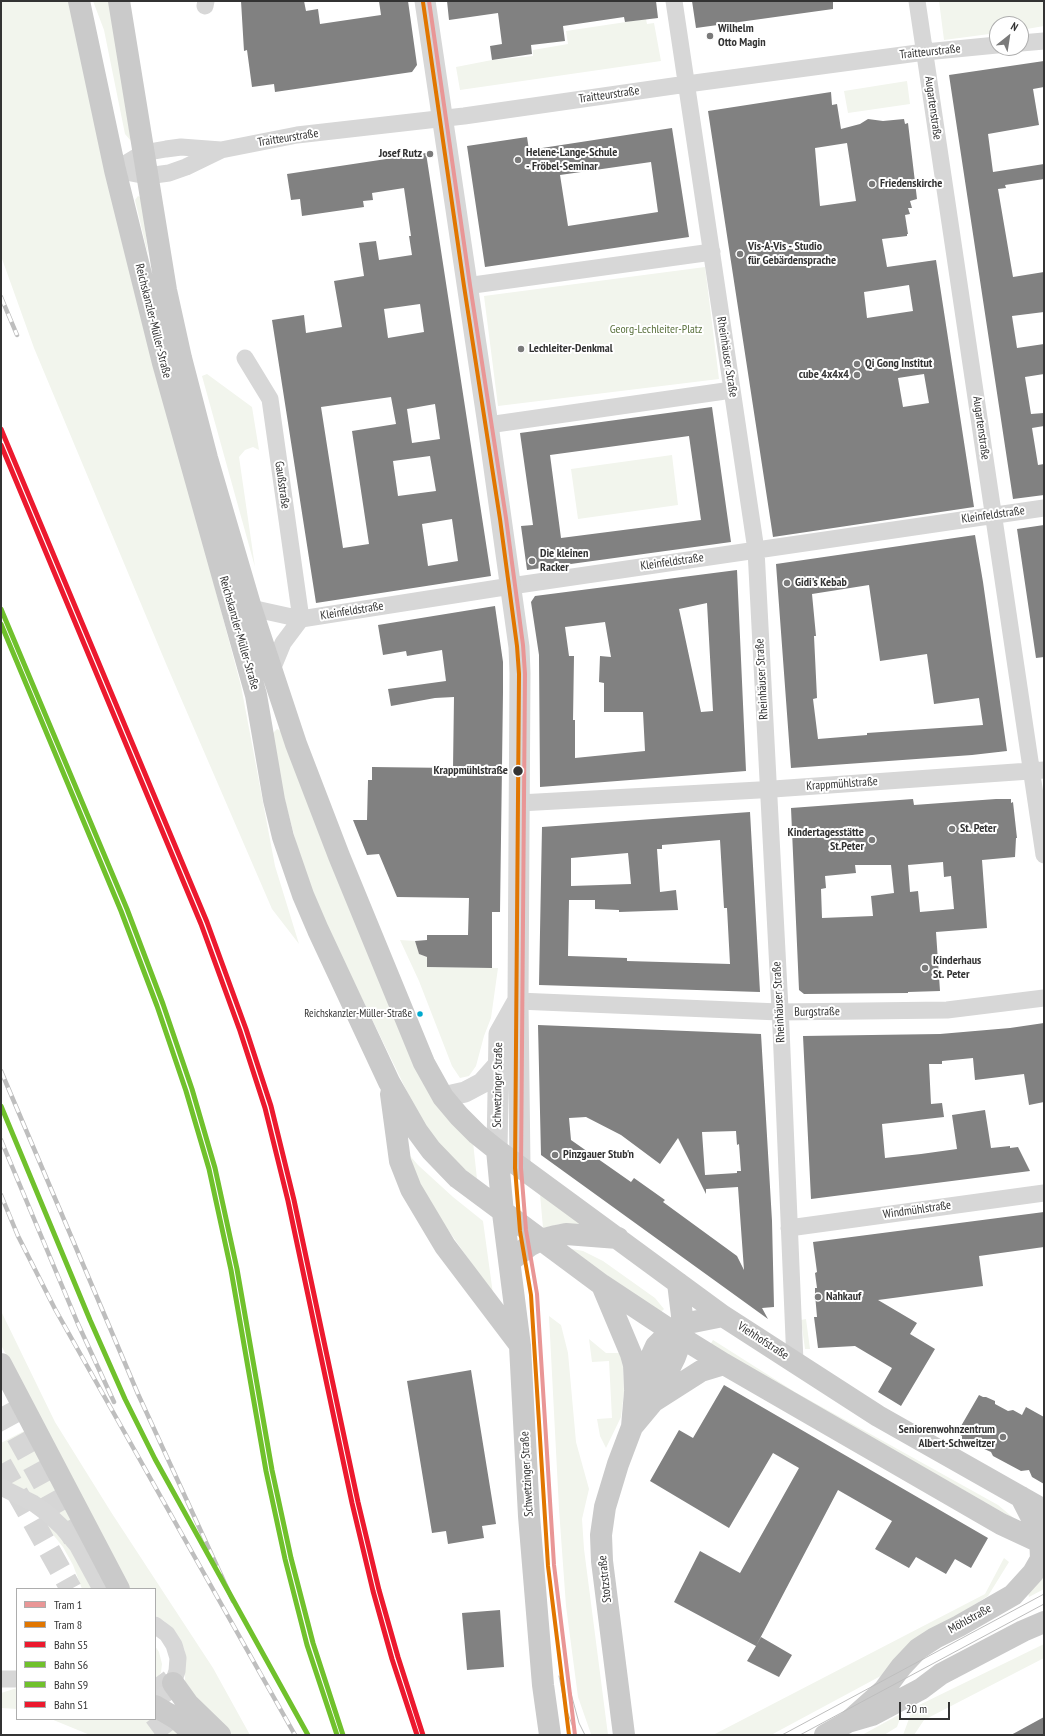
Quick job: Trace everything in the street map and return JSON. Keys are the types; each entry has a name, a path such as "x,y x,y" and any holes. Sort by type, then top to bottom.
{"main road":[{"name":"Reichskanzler-Müller-Straße","path":"79,1 115,170 163,363 256,695 274,800 283,837 302,895 389,1082 417,1131 444,1166 503,1213"},
{"name":"Reichskanzler-Müller-Straße","path":"119,1 166,290 181,358 207,458 271,672 296,744 339,856 424,1063 443,1097 478,1134 497,1150"},
{"path":"389,1082 400,1161 411,1189 445,1246 520,1346"},
{"name":"Viehhofstraße","path":"497,1150 723,1316 795,1362 829,1386 878,1416 1044,1510"},
{"name":"Schwetzinger Straße","path":"497,1150 503,1213 520,1346 529,1516 543,1685 550,1735"},
{"path":"503,1213 602,1285 679,1331 724,1364 1001,1524 1043,1544"},
{"path":"510,1261 529,1246 541,1240 566,1234 618,1238"},
{"path":"678,1283 679,1331"},
{"path":"602,1285 631,1354 643,1397 701,1371 724,1364"},
{"path":"679,1331 723,1316"},
{"name":"Stotzstraße","path":"624,1735 602,1560 601,1535 605,1507 618,1464 643,1397 656,1346 679,1331"},
{"path":"1,1364 117,1588"},
{"name":"Möhlstraße","path":"825,1735 848,1722 884,1690 901,1667 918,1649 934,1638 959,1626 1013,1595 1033,1574 1040,1559 1043,1544 1036,1524 1021,1497"},
{"name":"Möhlstraße","path":"848,1722 872,1715 921,1688 941,1674 1023,1631 1044,1622"},
{"path":"173,1683 188,1704 220,1735"},
{"path":"156,1707 177,1719 195,1735"}],"street":[{"name":"Schwetzinger Straße","path":"425,1 511,586 520,673 518,1001 520,1167"},
{"name":"Rheinhäuser Straße","path":"674,1 756,550 780,1012 795,1362"},
{"name":"Augartenstraße","path":"917,1 994,515 1038,771 1044,855"},
{"path":"1029,42 1044,40"},
{"name":"Traitteurstraße","path":"115,170 143,153 181,147 221,150 297,135 443,119 925,52 989,46"},
{"name":"Traitteurstraße","path":"115,170 147,176 169,173 186,168 221,150"},
{"path":"466,286 712,252"},
{"name":"Gaußstraße","path":"245,358 270,399 301,619"},
{"path":"488,425 732,390"},
{"name":"Kleinfeldstraße","path":"251,608 301,619 511,586 1044,508"},
{"path":"271,672 283,643 301,619"},
{"name":"Krappmühlstraße","path":"520,803 768,789 1038,771"},
{"name":"Burgstraße","path":"518,1001 780,1012 947,1010 1044,998"},
{"name":"Schwetzinger Straße","path":"497,1150 499,1034 518,1001"},
{"path":"443,1097 465,1092 482,1083 498,1065"},
{"name":"Windmühlstraße","path":"789,1228 1044,1193"},
{"path":"1,1487 33,1503 63,1528 77,1545 100,1588"},
{"path":"156,1626 167,1634 174,1645 178,1658 173,1683 168,1692 156,1701"}],"green space":[{"path":"1,1 70,1 135,287 241,686 275,866 299,944 272,909 167,666 34,348 1,256"},
{"path":"93,1 109,1 131,141 125,134 104,30"},
{"path":"939,1 1044,1 1044,26 1029,29 1029,16 989,16 989,34 944,40"},
{"path":"646,19 647,24 654,23 661,61 460,90 456,67 492,60 533,56 533,50 568,44 566,31"},
{"path":"907,81 910,104 848,113 844,91"},
{"path":"138,196 142,198 148,255 135,200"},
{"name":"Georg-Lechleiter-Platz","path":"705,267 719,379 498,406 484,296"},
{"path":"207,374 252,407 259,450 253,447 245,450 239,457 255,567 202,376"},
{"path":"672,455 678,505 578,519 571,469"},
{"path":"277,729 281,731 473,1142 477,1179 460,1166 432,1136 415,1108 320,912 301,861 284,797 273,733"},
{"path":"400,940 415,941 419,954 427,957 427,967 498,968 491,1018 484,1036 476,1066 469,1076 460,1078 452,1066 419,981"},
{"path":"405,1150 418,1165 453,1197 483,1221 493,1294 439,1217 417,1179"},
{"path":"540,1194 580,1223 578,1225 560,1224 543,1228"},
{"path":"572,1249 583,1251 603,1261 655,1298 664,1309 660,1313 569,1250"},
{"path":"1,1311 55,1422 111,1512 213,1668 250,1735 228,1735 185,1687 185,1651 180,1640 171,1628 164,1621 156,1617 156,1588 126,1588 1,1345"},
{"path":"549,1316 561,1325 568,1353 576,1442 589,1489 582,1519 584,1549 608,1735 591,1734 578,1697 566,1606 559,1509"},
{"path":"806,1319 810,1349 805,1349 801,1320"},
{"path":"589,1339 606,1353 620,1353 623,1367 624,1392 621,1417 606,1448 600,1436 597,1419 612,1418 609,1361 592,1362"},
{"path":"713,1340 795,1392 998,1505 1016,1520 710,1345"},
{"path":"26,1430 78,1528 74,1530 1,1482 1,1443"},
{"path":"38,1516 70,1546 92,1588 82,1588 73,1565 63,1547"},
{"path":"1004,1558 1009,1562 988,1596 917,1641 890,1671 771,1735 713,1735 985,1594"},
{"path":"1044,1572 1044,1589 1029,1597 1028,1593"},
{"path":"1044,1644 1044,1658 924,1720 914,1735 903,1735 913,1708"},
{"path":"156,1648 159,1652 162,1664 161,1672 156,1681"},
{"path":"16,1688 16,1709 1,1708 1,1693"},
{"path":"902,1713 897,1727 884,1735 862,1735"},
{"path":"156,1717 184,1735 90,1735 53,1720 156,1720"}],"building":[{"path":"241,1 304,1 306,11 318,9 320,24 381,15 379,1 408,1 417,65 412,72 275,92 274,84 252,87 247,50 244,51"},
{"path":"447,1 656,1 658,18 625,22 624,17 563,26 565,41 531,45 532,54 492,60 490,46 502,44 498,13 449,20"},
{"path":"692,1 833,1 833,9 696,28"},
{"path":"1044,61 1044,87 1033,89 1039,125 988,134 993,172 1044,164 1044,179 1005,185 1006,188 998,189 1013,277 1044,272 1044,312 1012,316 1017,348 1044,344 1044,374 1025,377 1031,414 1044,413 1044,426 1032,428 1038,465 1044,464 1044,495 1013,499 949,75"},
{"path":"831,92 832,105 837,104 841,129 860,124 868,119 883,121 904,119 905,124 908,123 917,199 910,201 912,208 908,208 910,214 905,215 907,236 882,239 887,267 936,260 974,507 773,537 708,111","holes":["847,143 856,201 820,206 815,148","909,285 913,311 867,318 864,292","924,374 929,403 903,407 898,378"]},
{"path":"672,128 689,237 485,267 467,146 527,137 529,150","holes":["651,162 658,212 568,226 560,175"]},
{"path":"426,153 491,576 316,603 272,320 304,315 306,333 342,327 334,281 364,276 359,243 376,241 379,260 412,255 409,236 411,236 404,188 372,193 373,200 363,201 364,207 302,216 300,199 291,200 287,174","holes":["420,304 424,332 388,338 384,309","391,397 396,424 352,431 369,544 343,548 321,407","435,404 440,439 412,443 407,409","430,456 436,491 398,496 393,461","452,519 458,561 428,566 422,524"]},
{"path":"712,407 731,542 527,570 521,526 533,525 520,433","holes":["689,436 701,520 561,538 550,455"]},
{"path":"1044,525 1044,657 1036,658 1017,529"},
{"path":"975,535 1007,751 972,755 791,768 776,564","holes":["869,585 880,661 927,654 934,704 979,698 983,725 867,733 867,735 818,739 813,699 817,698 814,636 816,636 812,594"]},
{"path":"737,570 746,771 540,787 539,655 531,602 535,596","holes":["707,603 713,711 701,712 679,609","605,622 611,657 600,656 599,682 604,683 604,712 643,712 645,751 575,758 575,720 573,720 574,656 569,656 565,627"]},
{"path":"495,606 503,662 503,692 500,912 492,912 492,968 427,967 427,957 419,954 415,941 427,940 427,935 468,935 469,898 397,897 379,854 367,855 353,820 367,820 368,780 372,780 372,767 453,768 454,697 435,698 391,706 388,689 446,681 442,650 407,656 406,651 383,655 378,625"},
{"path":"913,799 914,805 1011,799 1011,803 1013,802 1017,838 1015,857 982,860 987,928 936,932 940,991 908,993 804,994 799,990 791,808","holes":["943,862 944,877 951,876 954,909 920,912 918,891 910,892 908,865","855,865 891,865 894,893 871,896 873,916 822,918 821,889 826,888 825,876 856,873"]},
{"path":"750,812 760,992 539,985 542,827","holes":["720,840 724,908 727,908 730,964 627,961 627,958 568,956 569,900 595,900 595,909 619,910 619,912 678,910 676,890 660,892 657,849 662,849 662,845","628,853 631,884 571,886 571,858"]},
{"path":"1044,1023 1044,1102 1029,1105 1024,1074 975,1080 973,1058 942,1061 942,1064 929,1064 931,1104 942,1103 944,1117 882,1124 885,1158 921,1154 957,1149 952,1115 985,1110 991,1148 1010,1146 1010,1148 1018,1147 1030,1171 811,1199 803,1036 940,1034 1010,1028"},
{"path":"538,1025 761,1034 772,1221 774,1307 762,1308 768,1319 541,1155","holes":["586,1117 621,1135 660,1164 678,1138 706,1194 706,1189 738,1187 744,1270 737,1256 663,1202 665,1200 634,1178 631,1182 571,1140 569,1118","736,1131 737,1145 739,1144 741,1171 737,1171 737,1173 705,1175 702,1132"]},
{"path":"1044,1212 1044,1247 979,1256 983,1286 878,1300 917,1323 910,1334 935,1349 901,1406 878,1392 892,1368 855,1346 818,1348 814,1317 817,1317 815,1288 817,1288 815,1273 817,1272 813,1242"},
{"path":"471,1370 496,1524 482,1526 484,1538 448,1544 446,1531 432,1533 407,1381"},
{"path":"724,1385 988,1538 971,1568 955,1559 946,1574 916,1557 909,1568 875,1549 892,1521 838,1490 756,1646 674,1602 700,1551 740,1573 799,1468 773,1453 729,1528 650,1481 679,1430 693,1438"},
{"name":"Seniorenwohnzentrum Albert-Schweitzer","path":"979,1395 995,1401 995,1404 1008,1411 1013,1410 1022,1415 1026,1407 1044,1417 1044,1484 1032,1477 1029,1470 1021,1471 993,1456 991,1452 962,1439 962,1436 957,1433"},
{"path":"500,1610 504,1667 467,1670 462,1613"},
{"path":"761,1637 792,1655 779,1677 747,1661"},
{"path":"1044,1717 1044,1735 1011,1735"}],"tunnel":[{"path":"1,1407 74,1539"},
{"path":"1,1464 70,1588"},
{"path":"156,1679 179,1710"},
{"path":"156,1717 169,1735"}],"tram line":[{"name":"1","path":"429,1 470,285 506,518 523,645 525,674 521,1168 526,1230 537,1294 554,1565 575,1735"},
{"name":"8","path":"423,2 464,286 500,519 517,646 519,674 515,1168 520,1231 531,1295 548,1566 569,1735"},
{"path":"782,1735 1044,1594"},
{"path":"800,1735 1044,1604"},
{"path":"559,1676 565,1706 576,1735"},
{"path":"569,1686 579,1723 585,1735"}],"railway":[{"path":"1,297 17,335"},
{"path":"1,1071 138,1394 233,1601"},
{"path":"1,1140 78,1324 114,1402"},
{"path":"1,1195 18,1236 55,1309 295,1735"}],"rail line":[{"name":"S5","path":"1,429 207,922 246,1029 271,1106 294,1200 358,1502 379,1590 398,1657 423,1735"},
{"name":"S1","path":"1,445 201,924 240,1031 265,1108 288,1201 352,1503 373,1591 392,1659 417,1735"},
{"name":"S6","path":"1,609 127,909 163,1004 192,1089 215,1168 237,1269 272,1470 291,1558 313,1643 343,1735"},
{"name":"S9","path":"1,624 121,911 157,1006 186,1091 209,1169 231,1270 266,1471 285,1559 307,1645 337,1735"},
{"name":"S6","path":"1,1106 90,1320 125,1399 155,1459 308,1735"}],"place":[{"name":"Wilhelm Otto Magin","path":"710,36"},
{"name":"Josef Rutz","path":"430,154"},
{"name":"Helene-Lange-Schule - Fröbel-Seminar","path":"518,160"},
{"name":"Friedenskirche","path":"872,184"},
{"name":"Vis-A-Vis - Studio für Gebärdensprache","path":"740,254"},
{"name":"Lechleiter-Denkmal","path":"521,349"},
{"name":"Qi Gong Institut","path":"857,364"},
{"name":"cube 4x4x4","path":"857,375"},
{"name":"Die kleinen Racker","path":"532,561"},
{"name":"Gidi's Kebab","path":"787,583"},
{"name":"Krappmühlstraße","path":"518,771"},
{"name":"St. Peter","path":"952,829"},
{"name":"Kindertagesstätte St.Peter","path":"872,840"},
{"name":"Kinderhaus St. Peter","path":"925,968"},
{"name":"Reichskanzler-Müller-Straße","path":"420,1014"},
{"name":"Pinzgauer Stub'n","path":"555,1155"},
{"name":"Nahkauf","path":"818,1297"},
{"name":"Seniorenwohnzentrum Albert-Schweitzer","path":"1003,1437"}]}
